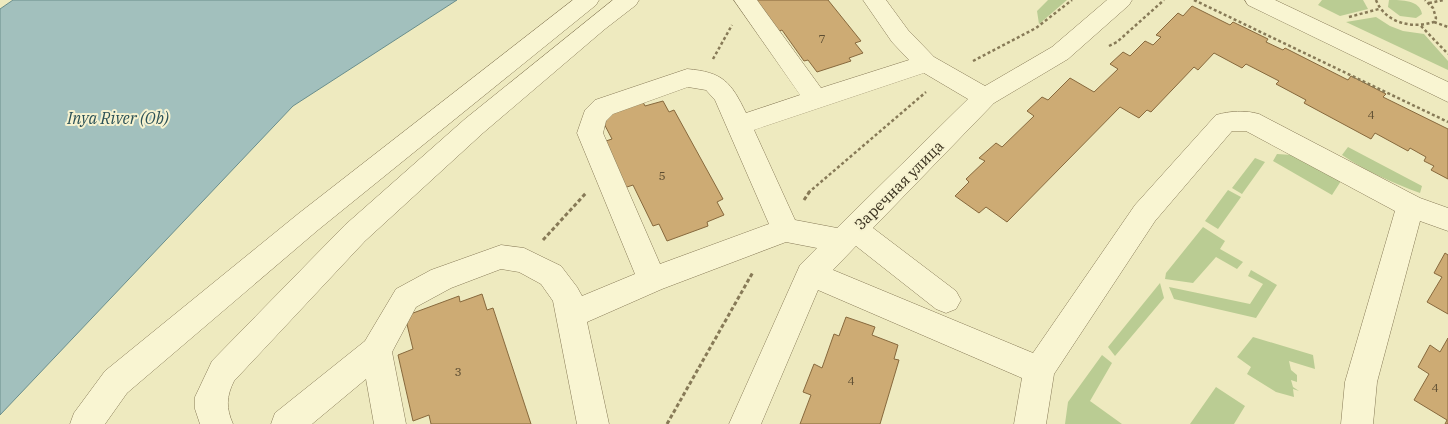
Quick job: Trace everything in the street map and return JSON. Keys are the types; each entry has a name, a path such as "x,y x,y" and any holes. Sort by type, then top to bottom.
{"street":[{"path":"86,424 116,382 308,222 588,0"},
{"path":"216,424 212,415 211,392 224,371 355,233 474,126 628,0"},
{"path":"874,0 900,36 936,69 985,98"},
{"name":"Заречная улица","path":"745,424 810,274 985,98 1060,53 1121,0"},
{"path":"1256,0 1448,93"},
{"path":"745,1 816,100"},
{"path":"740,125 816,100 936,69"},
{"path":"652,280 590,133 594,117 604,107 687,78 701,79 715,84 720,89 740,125 785,230"},
{"path":"1030,424 1039,370 1145,213 1225,122 1250,121 1410,206 1448,220"},
{"path":"1357,424 1361,382 1410,206"},
{"path":"571,315 652,280 785,230 849,235 946,300"},
{"path":"287,424 376,351 406,298 441,280 501,258 524,260 551,275 567,296 592,424"},
{"path":"810,274 1039,370"},
{"path":"376,351 390,424"}],"path":[{"path":"667,424 768,247 785,230 808,193 936,69 1036,28 1072,0"},
{"path":"1108,46 1117,42 1164,0"},
{"path":"1194,0 1448,122"},
{"path":"1376,0 1380,9 1394,20 1412,26 1421,26 1434,22 1448,27"},
{"path":"1424,0 1436,13 1434,22"},
{"path":"1428,3 1444,0"},
{"path":"701,79 745,1"},
{"path":"1421,26 1448,54"},
{"path":"524,260 607,171"}],"green space":[{"path":"1048,0 1067,0 1039,24 1037,11"},
{"path":"1322,0 1363,0 1368,9 1340,16 1318,5"},
{"path":"1389,0 1414,3 1421,9 1422,14 1416,18 1400,16 1388,7"},
{"path":"1376,17 1390,26 1403,31 1424,34 1448,61 1448,70 1346,22"},
{"path":"1348,147 1422,186 1420,193 1351,161 1342,155"},
{"path":"1277,154 1292,155 1341,181 1332,195 1273,161"},
{"path":"1255,158 1265,162 1242,194 1232,188"},
{"path":"1228,190 1241,197 1218,229 1205,221"},
{"path":"1203,227 1225,241 1220,249 1243,262 1237,269 1216,257 1193,283 1165,279 1166,273"},
{"path":"1251,270 1277,285 1256,318 1174,299 1169,287 1250,304 1263,284 1248,276"},
{"path":"1160,283 1164,298 1115,356 1108,347"},
{"path":"1253,337 1313,355 1315,369 1289,361 1291,370 1297,375 1297,382 1291,380 1293,387 1299,391 1293,389 1294,397 1276,392 1247,374 1251,367 1237,357"},
{"path":"1102,355 1112,363 1090,401 1122,424 1065,424 1068,402"},
{"path":"1216,387 1245,406 1234,424 1190,424"}],"water":[{"name":"Inya River (Ob)","path":"13,0 457,0 293,106 0,415 0,9"}],"building":[{"path":"748,0 828,0 861,41 855,43 863,53 849,58 851,61 817,72 808,60 804,61 782,30 772,34"},
{"path":"1192,6 1230,25 1233,22 1268,39 1266,42 1283,50 1285,48 1348,80 1351,76 1386,94 1383,97 1448,129 1448,179 1431,170 1434,166 1424,161 1426,157 1410,148 1408,151 1375,133 1371,139 1304,103 1306,100 1276,84 1279,81 1246,64 1242,68 1214,53 1198,70 1194,67 1151,112 1147,110 1139,118 1120,107 1007,222 986,207 979,213 955,196 969,182 966,179 985,161 979,158 996,143 1002,147 1034,116 1027,111 1042,97 1048,100 1070,78 1094,92 1118,69 1110,64 1123,52 1130,56 1145,41 1153,45 1161,37 1156,35 1178,13 1183,16"},
{"path":"663,101 669,112 674,110 723,199 717,202 724,215 707,222 708,226 667,241 659,224 653,226 633,185 621,189 600,143 612,139 600,116 643,102 645,106"},
{"path":"1445,253 1448,255 1448,314 1427,302 1442,277 1434,273"},
{"path":"482,294 487,310 493,308 531,424 431,424 429,415 413,421 398,355 413,349 405,316 459,296 460,302"},
{"path":"846,317 875,327 872,335 898,345 894,359 899,360 880,424 800,424 811,395 803,392 814,364 822,368 834,334 839,336"},
{"path":"1448,338 1448,424 1445,424 1447,420 1414,400 1429,374 1418,367 1430,345 1440,352"}]}
